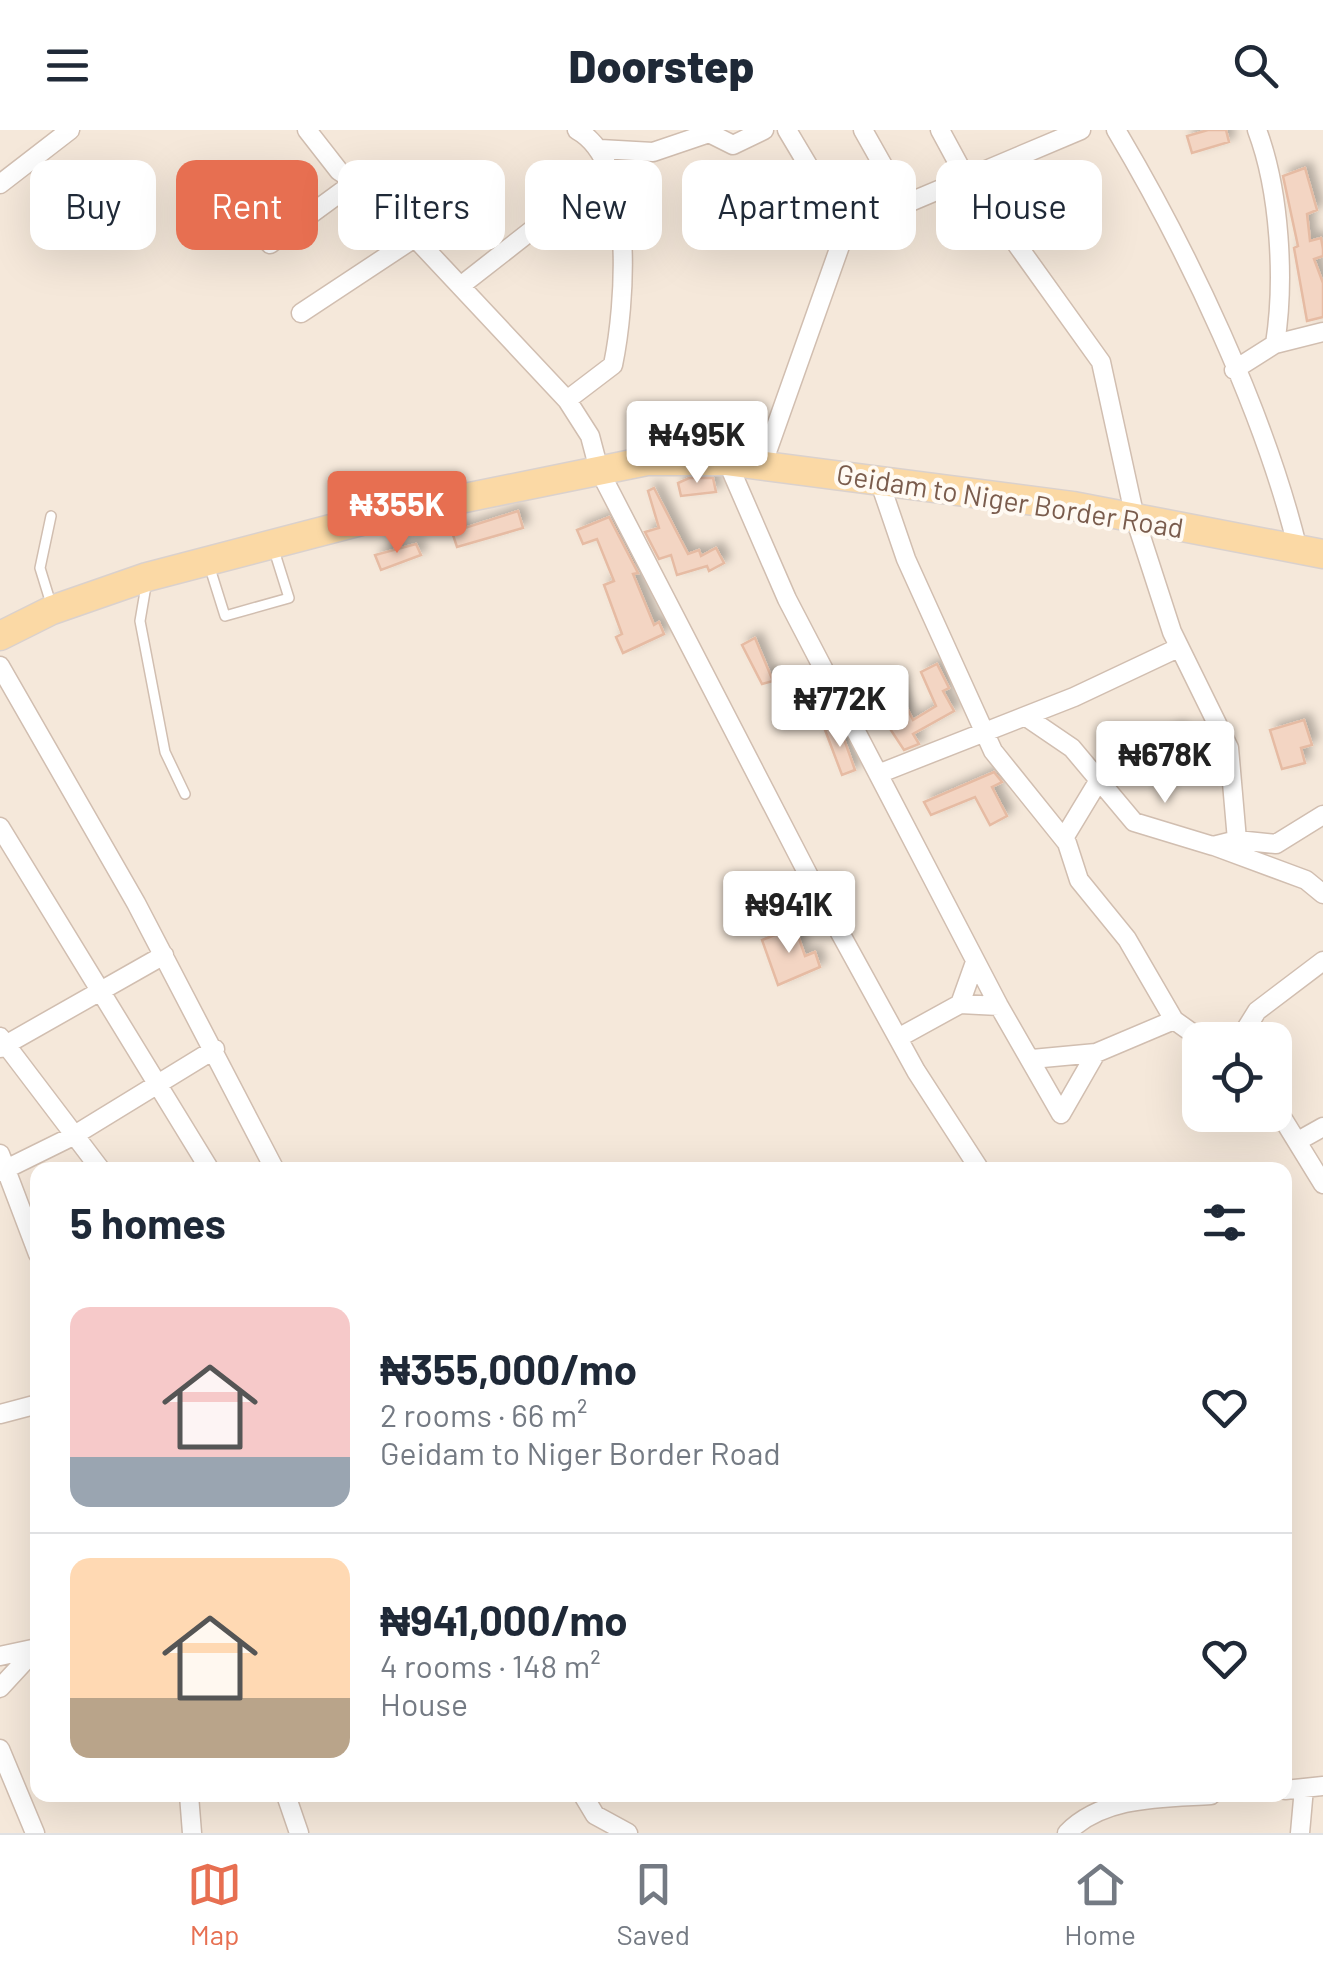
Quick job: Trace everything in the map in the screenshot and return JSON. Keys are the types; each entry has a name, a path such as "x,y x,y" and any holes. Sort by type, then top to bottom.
{"main road":[{"name":"Geidam to Niger Border Road","path":"0,636 52,610 207,561 646,461 728,462 879,480 1135,518 1310,552"}],"street":[{"path":"0,184 70,130"},
{"path":"306,130 338,170"},
{"path":"577,130 600,150 605,160"},
{"path":"600,150 653,152 709,133 733,144 764,130"},
{"path":"787,130 805,160"},
{"path":"864,130 880,160"},
{"path":"940,130 959,160"},
{"path":"1010,160 1081,130"},
{"path":"1116,130 1158,202 1310,552"},
{"path":"1257,130 1283,293 1275,344"},
{"path":"463,284 525,235"},
{"path":"302,313 395,250"},
{"path":"430,250 567,400 590,436 599,470 811,880 898,1038 975,1162"},
{"path":"567,400 613,365 620,330 621,250"},
{"path":"762,466 839,250"},
{"path":"1021,250 1100,362 1135,518 1178,648 1229,748 1237,840"},
{"path":"1234,370 1275,344 1323,332"},
{"path":"728,462 787,599 998,1006 1061,1114 1096,1053"},
{"path":"879,480 906,559 993,751 1064,838 1080,880 1126,939 1174,1020 1182,1026"},
{"path":"878,774 1025,716 1178,648"},
{"path":"0,666 164,955 269,1162"},
{"path":"1025,716 1072,748 1134,822 1306,880 1323,894"},
{"path":"1064,838 1099,780"},
{"path":"1213,846 1237,840 1276,844 1323,814"},
{"path":"0,827 205,1162"},
{"path":"94,1162 2,1043 101,994 164,955"},
{"path":"1250,1022 1257,1010 1323,961"},
{"path":"960,1004 975,962"},
{"path":"898,1038 960,1004 998,1006"},
{"path":"1032,1059 1096,1053 1174,1020"},
{"path":"30,1234 2,1165 73,1136 214,1049"},
{"path":"1298,1141 1323,1127"},
{"path":"1292,1132 1323,1184"},
{"path":"0,1414 30,1406"},
{"path":"0,1656 30,1650"},
{"path":"0,1688 30,1656"},
{"path":"0,1749 35,1833"},
{"path":"1300,1833 1304,1788"},
{"path":"190,1802 192,1833"},
{"path":"288,1802 299,1833"},
{"path":"588,1802 595,1815 628,1833"},
{"path":"1067,1833 1075,1824 1124,1802"}],"lane":[{"path":"52,516 40,568 52,610"},
{"path":"207,561 225,616 290,598 272,544"},
{"path":"147,578 140,621 165,752 185,794"}],"shaded area":[{"path":"0,130 1323,130 1323,1833 0,1833"}],"building":[{"path":"1226,130 1229,142 1192,153 1187,136"},
{"path":"1305,168 1317,210 1307,214 1310,241 1321,238 1323,249 1323,256 1314,259 1323,283 1323,317 1307,321 1294,248 1298,246 1283,176"},
{"path":"689,478 713,478 716,492 681,496 678,483"},
{"path":"654,488 688,554 699,550 701,556 716,548 724,563 709,571 707,566 677,575 671,555 659,559 645,532 659,528 648,491"},
{"path":"518,511 523,528 457,547 452,532"},
{"path":"609,517 638,573 633,574 654,625 659,622 664,634 623,653 616,637 622,634 604,585 614,581 597,539 583,544 577,530"},
{"path":"416,544 421,555 381,570 375,555"},
{"path":"755,638 773,681 762,684 742,645"},
{"path":"937,664 949,688 943,691 954,711 913,734 919,744 904,750 873,703 898,690 913,720 936,706 921,672"},
{"path":"1304,720 1312,745 1301,748 1305,763 1282,769 1270,730"},
{"path":"839,725 855,770 842,775 825,730"},
{"path":"1178,728 1197,771 1182,779 1160,739"},
{"path":"994,772 1002,782 992,787 1007,816 990,825 975,797 931,815 924,802"},
{"path":"795,927 805,956 815,952 820,967 778,985 762,940"}]}
